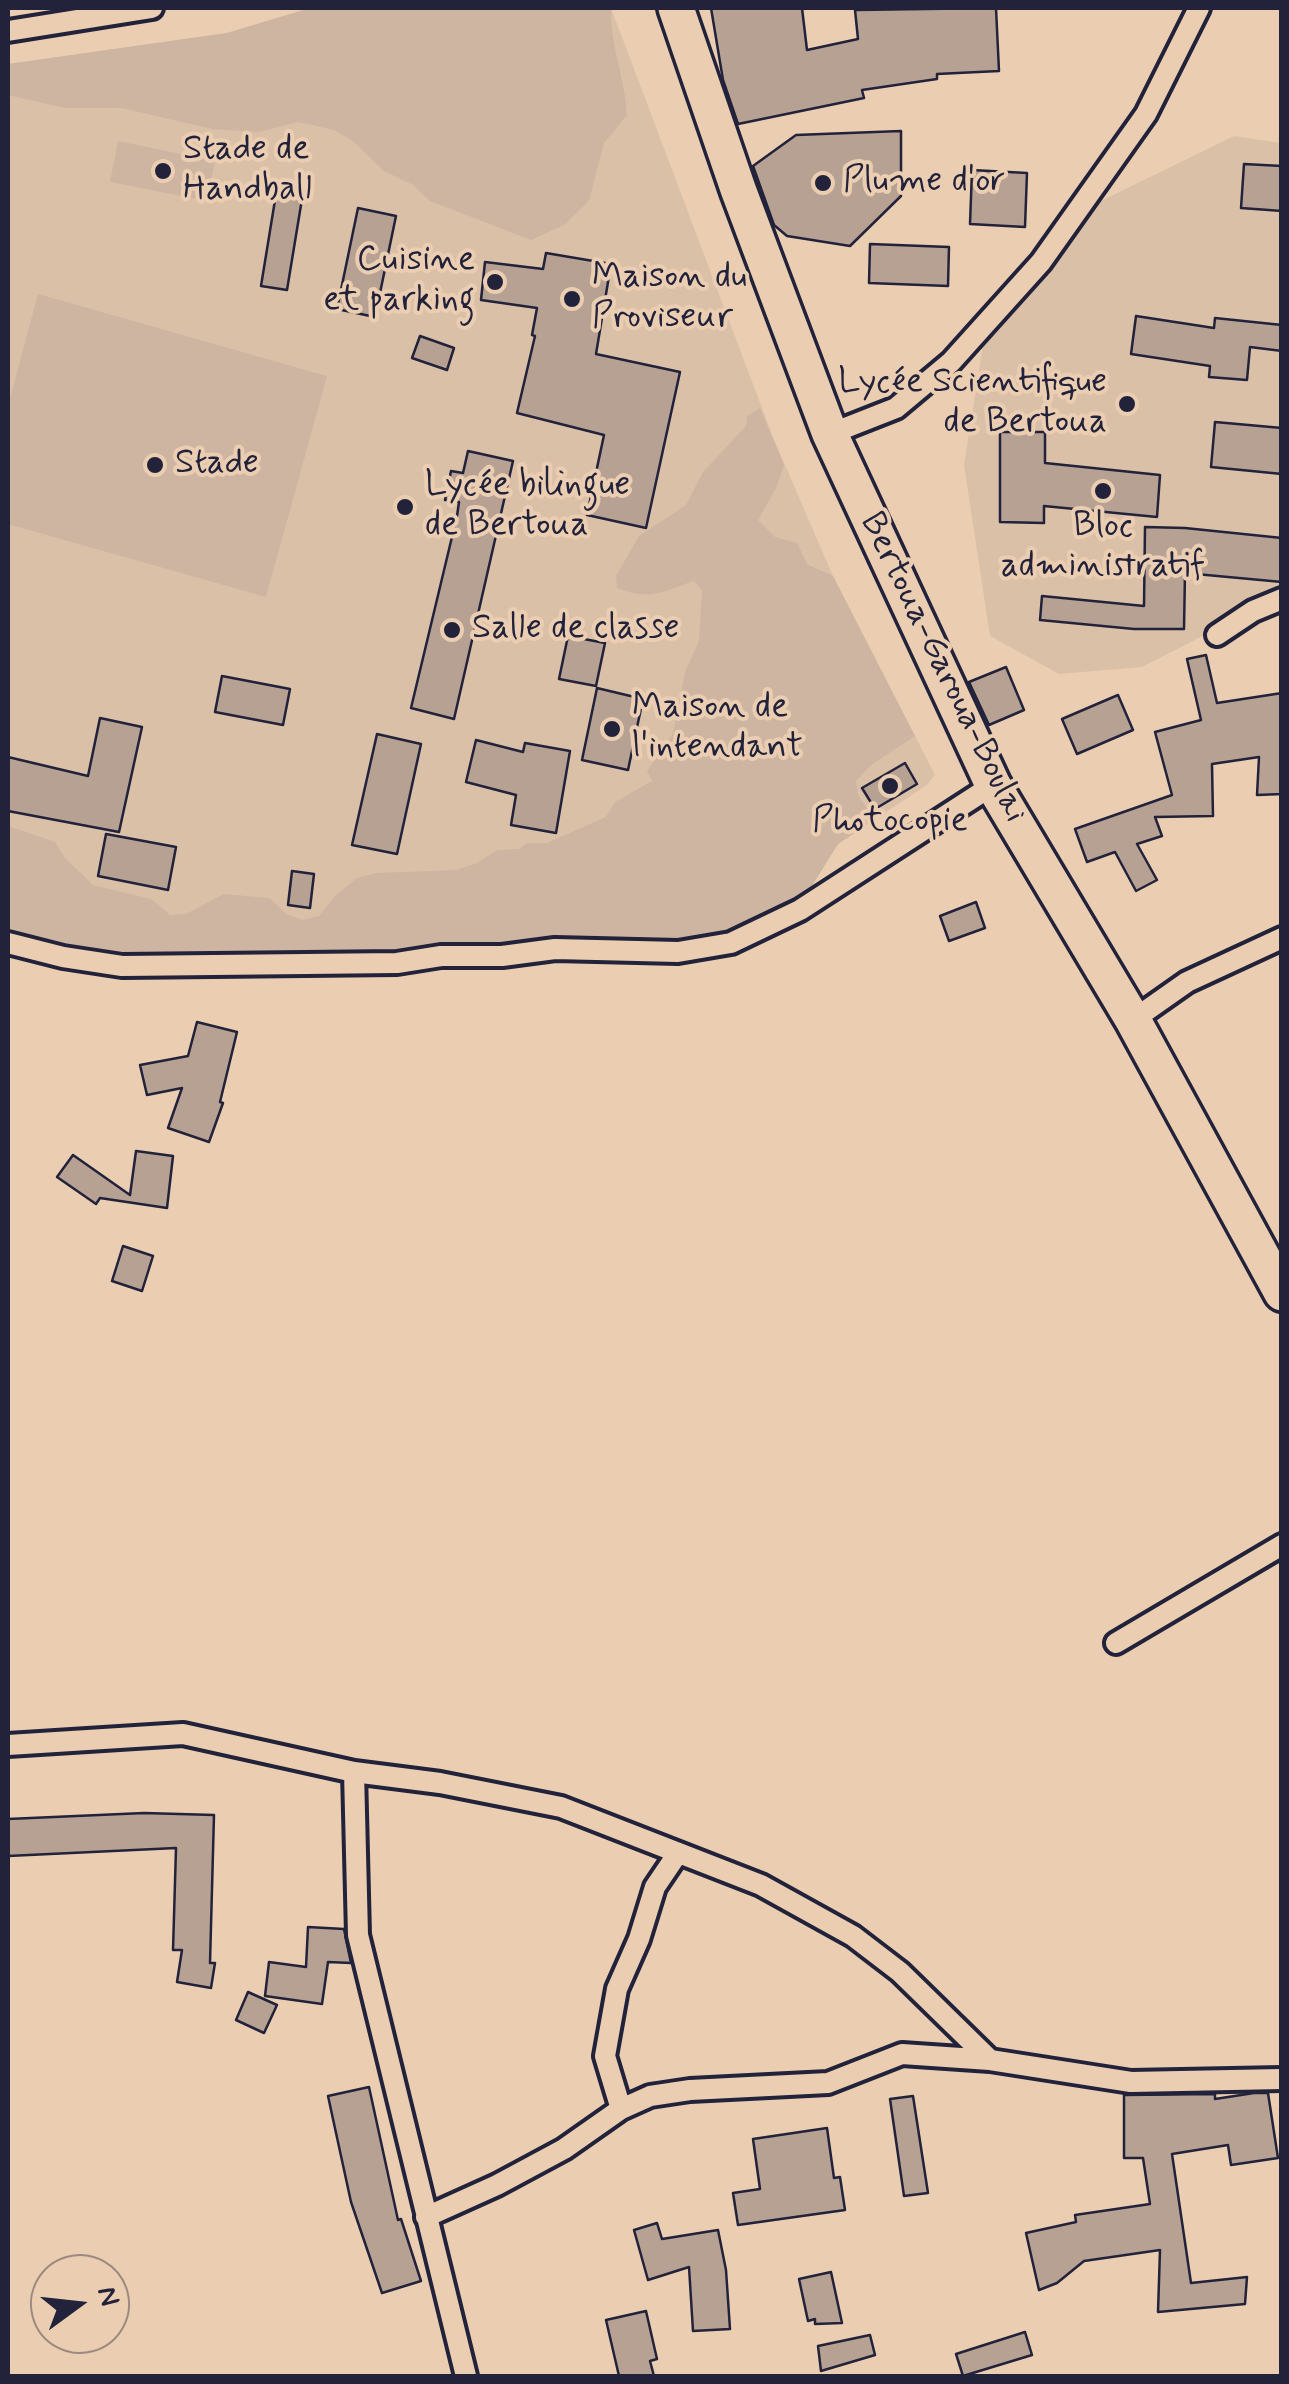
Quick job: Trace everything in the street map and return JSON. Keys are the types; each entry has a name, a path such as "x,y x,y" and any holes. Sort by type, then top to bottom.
{"highway":[{"name":"Bertoua-Garoua-Boulai","path":"676,8 738,189 830,434 993,785 1133,1020 1282,1294"}],"street":[{"path":"8,31 152,8"},
{"path":"830,434 896,408 951,362 1041,262 1146,114 1199,8"},
{"path":"1217,635 1253,611 1282,599"},
{"path":"8,943 122,966 397,964 441,956 502,956 589,948 678,952 731,943 800,910 993,785"},
{"path":"1133,1020 1187,982 1282,938"},
{"path":"1116,1643 1282,1546"},
{"path":"8,1744 182,1734 354,1772 561,1807 761,1886 853,1936 900,1972 990,2060"},
{"path":"354,1772 358,1935 466,2376"},
{"path":"621,2109 606,2056 617,1989 639,1939 655,1887 678,1853"},
{"path":"426,2217 498,2185 564,2149 621,2109 650,2096 690,2090 828,2083 902,2054 990,2060 1131,2082 1282,2079"}],"shaded area":[{"name":"Lycée bilingue de Bertoua","path":"310,8 611,8 773,437 833,576 935,775 927,785 838,844 805,897 630,939 535,946 8,938 8,64 227,33"},
{"path":"310,8 611,8 627,115 604,143 589,201 564,225 531,240 430,201 413,185 384,171 353,141 334,130 298,122 259,132 212,129 122,108 65,108 8,95 8,64 227,33"},
{"name":"Lycée Scientifique de Bertoua","path":"1234,136 1281,143 1281,615 1230,622 1142,667 1059,674 990,636 964,465 983,344 1064,219"},
{"name":"Stade de Handball","path":"118,141 215,161 207,201 110,182"},
{"name":"Stade","path":"38,294 327,376 266,597 8,524 8,406"},
{"path":"760,408 784,465 758,520 775,537 797,543 807,564 833,576 915,736 871,765 856,781 858,795 874,820 838,844 805,897 728,939 630,939 535,946 474,959 117,962 8,938 8,826 55,842 65,858 93,885 151,899 170,915 186,914 224,894 270,898 286,914 302,920 319,916 357,878 376,873 456,870 497,850 547,843 606,817 615,802 652,781 647,771 673,733 685,672 699,641 702,590 694,581 656,594 638,594 617,588 616,576 639,536 686,505 703,472 746,426 747,416"}],"building":[{"path":"711,8 802,8 807,50 858,39 855,10 996,8 999,71 937,74 937,79 862,90 864,98 738,124 723,80"},
{"name":"Plume d'or","path":"901,131 901,196 850,246 787,236 774,225 753,166 796,135"},
{"path":"1244,164 1282,166 1282,211 1241,208"},
{"path":"972,170 1027,173 1025,227 970,224"},
{"path":"276,194 302,199 287,290 261,286"},
{"path":"358,208 396,216 375,317 337,309"},
{"path":"870,244 949,247 948,286 869,283"},
{"path":"546,253 611,264 596,354 680,372 646,528 587,515 604,435 517,413 535,336 532,335 537,308 481,300 485,262 543,269"},
{"path":"1136,316 1214,328 1215,318 1282,325 1282,351 1250,347 1247,380 1209,377 1210,366 1131,354"},
{"path":"420,336 454,348 447,370 412,358"},
{"path":"1215,422 1282,428 1282,474 1211,467"},
{"path":"1000,432 1045,432 1045,463 1160,475 1157,517 1044,506 1044,523 1000,522"},
{"name":"Salle de classe","path":"468,451 513,461 454,719 411,708 457,516 459,502 445,500 451,471 463,473"},
{"path":"1145,527 1282,538 1282,582 1185,573 1184,629 1134,629 1040,620 1042,596 1144,606"},
{"path":"568,636 605,643 596,686 559,679"},
{"path":"1206,655 1217,703 1282,693 1282,794 1257,795 1259,757 1212,764 1213,816 1155,817 1162,836 1137,844 1157,880 1136,891 1115,852 1087,862 1075,829 1172,795 1155,732 1201,720 1187,659"},
{"path":"1006,667 1024,710 989,725 969,682"},
{"path":"222,676 290,689 283,725 215,712"},
{"name":"Maison de l'intendant","path":"597,688 643,699 628,770 582,760"},
{"path":"1118,695 1133,730 1077,754 1062,719"},
{"path":"100,718 142,727 119,832 8,811 8,757 88,776"},
{"path":"377,734 421,744 397,854 352,845"},
{"name":"Salle de classe","path":"476,740 523,752 525,743 570,751 556,833 511,825 516,795 466,782"},
{"name":"Photocopie","path":"905,763 917,784 875,809 862,788"},
{"path":"106,834 176,847 168,890 98,876"},
{"path":"292,871 314,874 310,908 288,905"},
{"path":"976,902 985,928 949,941 940,916"},
{"path":"197,1022 237,1032 220,1102 223,1103 209,1142 168,1128 182,1088 147,1095 140,1065 188,1056"},
{"path":"136,1151 173,1156 167,1208 100,1198 96,1204 57,1177 73,1155 130,1195"},
{"path":"123,1246 153,1256 142,1291 112,1281"},
{"path":"144,1813 214,1815 210,1963 215,1963 211,1988 177,1982 182,1950 173,1950 176,1848 8,1856 8,1819"},
{"path":"308,1927 344,1929 351,1963 328,1962 322,2004 265,1996 269,1962 306,1967"},
{"path":"248,1992 277,2005 264,2033 236,2020"},
{"path":"369,2087 398,2220 401,2219 421,2281 382,2293 351,2202 328,2096"},
{"path":"1268,2093 1278,2158 1231,2165 1228,2145 1172,2154 1191,2283 1247,2277 1245,2304 1158,2312 1160,2250 1084,2261 1057,2283 1039,2290 1026,2233 1076,2222 1075,2215 1150,2204 1143,2158 1124,2158 1124,2095 1215,2094 1215,2099"},
{"path":"913,2096 928,2193 904,2196 890,2099"},
{"path":"827,2128 834,2178 840,2177 845,2210 738,2225 733,2193 760,2189 753,2139"},
{"path":"657,2223 662,2239 718,2230 726,2270 730,2329 693,2331 689,2267 648,2280 634,2230"},
{"path":"831,2272 842,2323 815,2324 815,2319 808,2321 799,2279"},
{"path":"646,2311 657,2359 650,2361 654,2376 619,2376 606,2320"},
{"path":"1025,2332 1032,2355 963,2376 956,2354"},
{"path":"870,2335 875,2355 821,2371 818,2346"}],"place":[{"name":"Stade de Handball","path":"163,171"},
{"name":"Plume d'or","path":"823,183"},
{"name":"Cuisine et parking","path":"495,282"},
{"name":"Maison du Proviseur","path":"572,299"},
{"name":"Lycée Scientifique de Bertoua","path":"1127,404"},
{"name":"Stade","path":"155,465"},
{"name":"Bloc administratif","path":"1103,491"},
{"name":"Lycée bilingue de Bertoua","path":"405,507"},
{"name":"Salle de classe","path":"452,630"},
{"name":"Maison de l'intendant","path":"612,729"},
{"name":"Photocopie","path":"890,786"}]}
